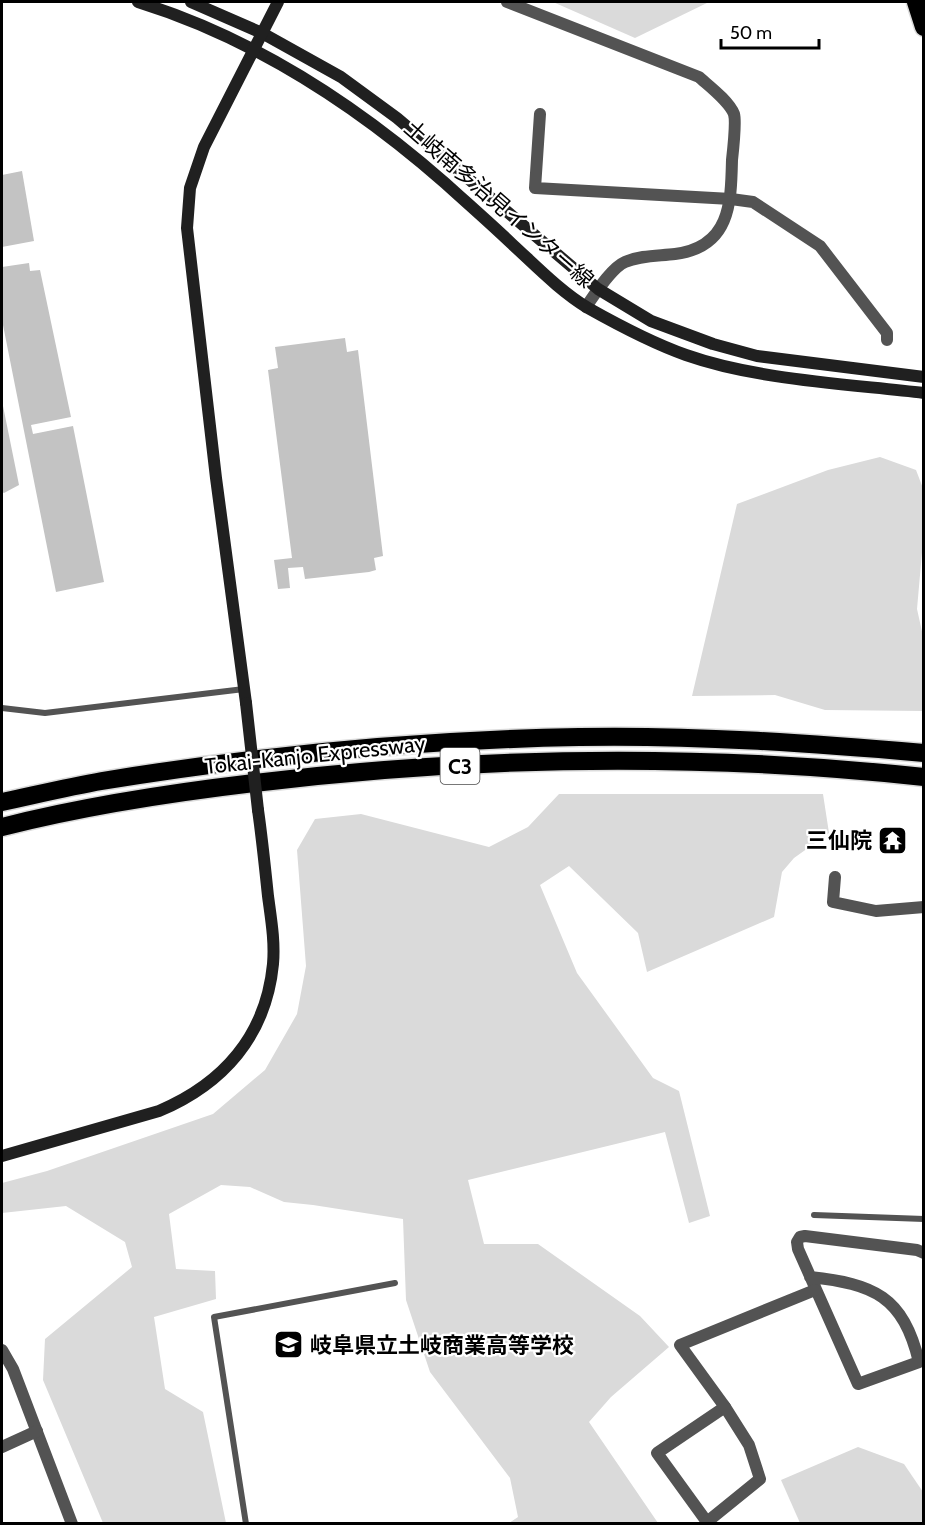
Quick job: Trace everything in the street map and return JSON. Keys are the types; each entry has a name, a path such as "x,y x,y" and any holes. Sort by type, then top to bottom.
{"highway":[{"path":"916,2 924,27"},
{"name":"Tokai-Kanjo Expressway","path":"2,802 99,782 292,754 448,742 580,737 688,739 821,744 924,753"},
{"name":"Tokai-Kanjo Expressway","path":"2,827 111,803 322,775 395,769 576,761 695,761 816,767 924,777"}],"main road":[{"name":"土岐南多治見インター線","path":"138,2 167,10 254,51 339,101 440,179 550,280 586,307 649,340 711,363 780,376 924,393"},
{"name":"土岐南多治見インター線","path":"191,2 262,33 341,77 397,118 598,289 651,321 713,344 757,356 924,377"},
{"path":"2,1156 167,1108 202,1089 221,1074 252,1034 270,986 273,936 187,228 190,188 204,147 278,2"}],"street":[{"path":"507,2 699,77 719,94 734,114 731,199 728,214 720,228 696,249 678,254 640,257 623,263 598,289 586,307"},
{"path":"540,114 535,188 753,202 820,246 887,333 887,340"},
{"path":"835,877 833,902 876,911 924,907"},
{"path":"810,1277 840,1281 867,1289 897,1308 913,1336 919,1362 858,1384 815,1290 798,1249 797,1242 800,1237 805,1236 917,1250 924,1253"},
{"path":"725,1407 657,1453 707,1523 760,1479 749,1445 725,1407 680,1345 815,1290"},
{"path":"2,1350 13,1370 38,1431 72,1524"},
{"path":"2,1447 38,1431"}],"lane":[{"path":"2,708 45,713 244,689"},
{"path":"814,1215 924,1219"},
{"path":"246,1524 214,1317 395,1283"}],"shaded area":[{"path":"553,2 709,2 635,38"},
{"path":"880,457 916,470 924,491 923,541 917,609 923,636 923,711 825,710 775,695 692,696 737,504 828,470"},
{"path":"559,794 823,794 829,833 794,858 782,872 774,917 647,972 638,933 569,866 540,885 577,973 653,1078 679,1091 710,1216 689,1223 665,1132 468,1180 484,1244 538,1244 640,1316 669,1347 611,1397 589,1422 658,1523 509,1523 518,1517 510,1478 430,1372 406,1300 403,1219 284,1202 250,1187 221,1185 169,1214 176,1269 215,1271 216,1299 154,1317 165,1389 203,1412 226,1523 103,1523 43,1380 45,1339 132,1267 125,1242 66,1206 2,1213 2,1183 47,1171 213,1114 265,1070 297,1014 306,966 297,850 315,819 361,814 489,847 528,827"},
{"path":"858,1447 904,1464 923,1492 923,1523 800,1523 781,1480"}],"building":[{"path":"22,171 34,241 2,247 2,175"},
{"path":"29,263 30,271 40,270 71,417 31,425 33,434 73,426 104,582 56,592 2,320 2,267"},
{"path":"345,338 347,352 358,350 383,556 374,558 376,570 369,572 305,579 303,567 288,568 290,588 278,589 274,560 292,558 268,370 278,368 275,347"},
{"path":"2,401 19,485 4,493 2,492"}],"place":[{"name":"三仙院","path":"893,840"},
{"name":"岐阜県立土岐商業高等学校","path":"289,1345"}]}
